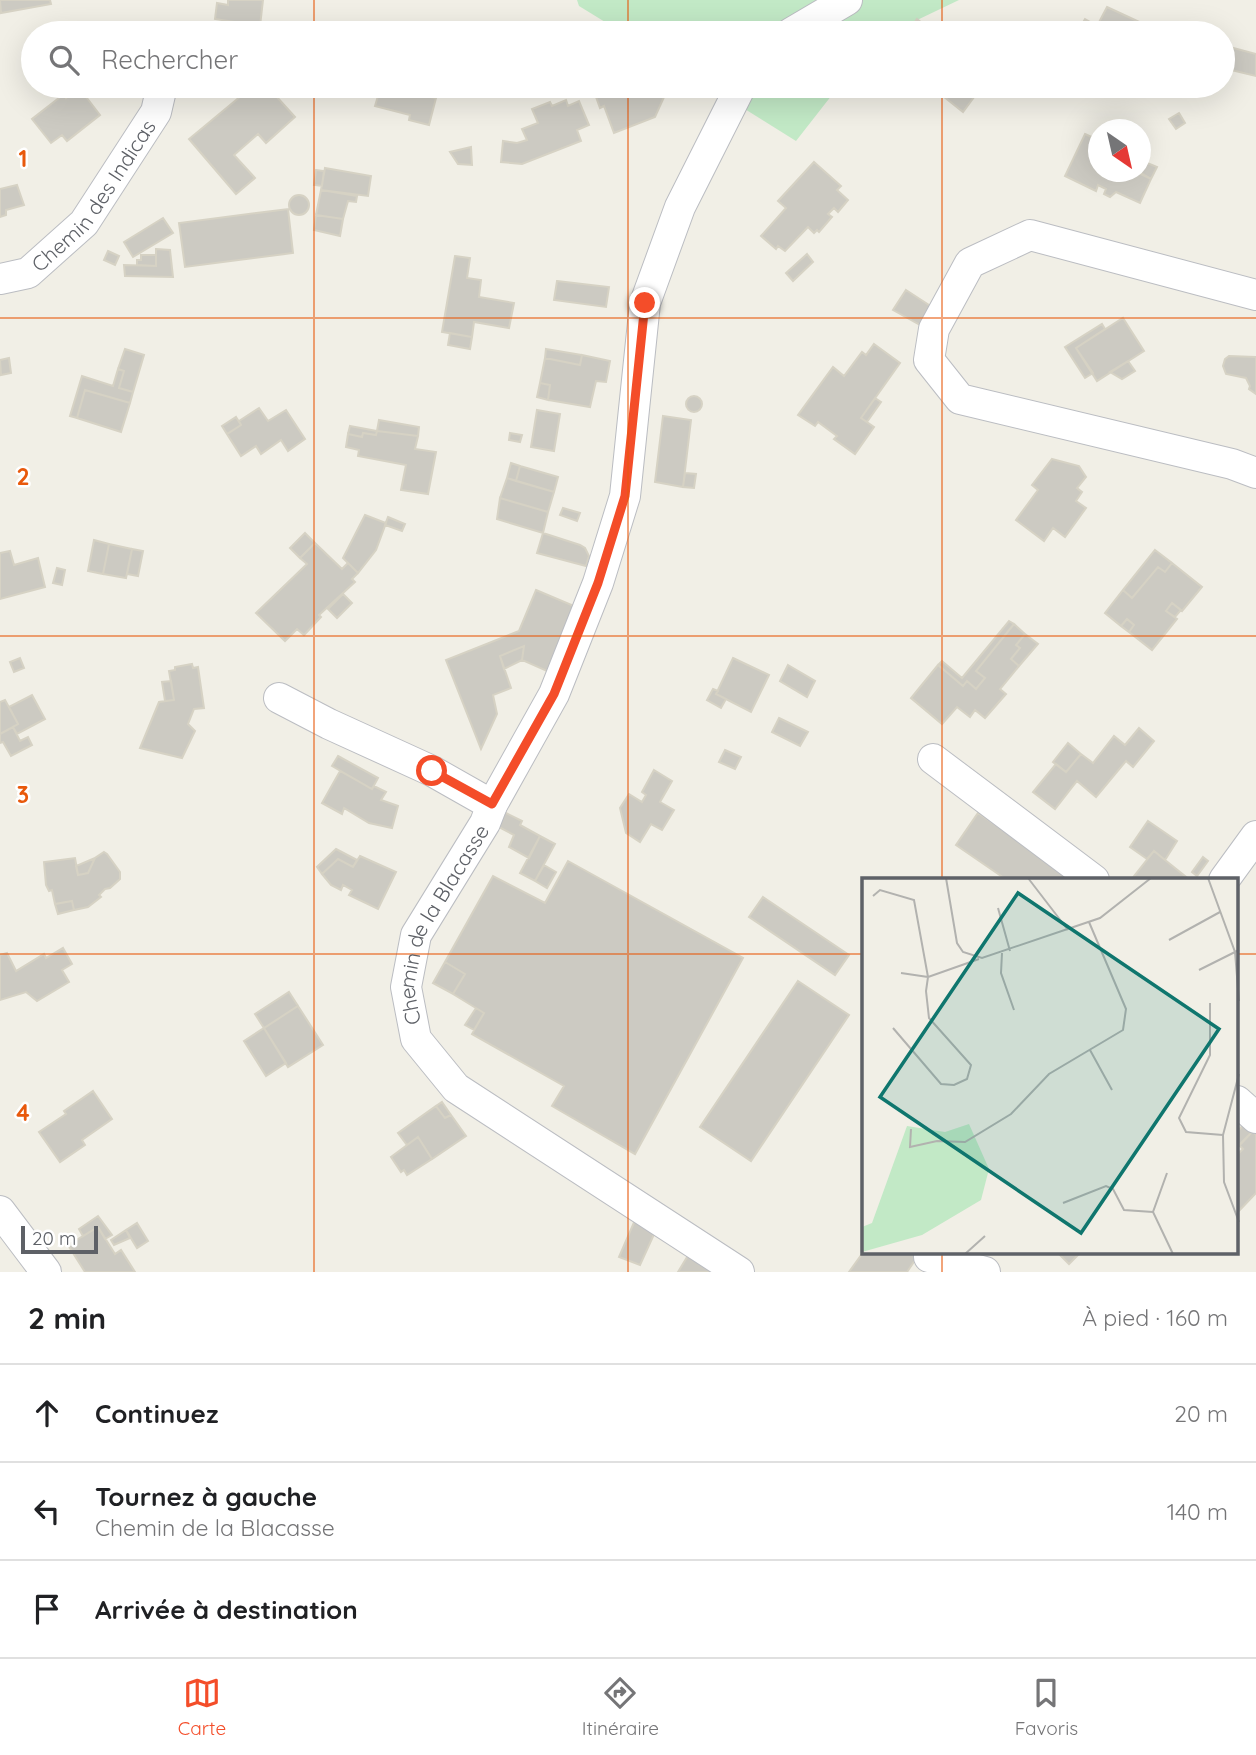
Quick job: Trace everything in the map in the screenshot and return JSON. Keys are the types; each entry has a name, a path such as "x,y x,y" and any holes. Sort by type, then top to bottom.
{"street":[{"path":"811,21 847,0"},
{"name":"Chemin des Indicas","path":"0,279 28,272 84,223 156,112 159,98"},
{"name":"Chemin de la Blacasse","path":"735,98 680,207 645,303 625,496 598,583 554,694 492,804 485,823 416,935 406,987 416,1039 456,1088 739,1272"},
{"path":"1256,295 1030,235 970,263 933,329 929,360 960,400 1232,464 1256,473"},
{"path":"279,698 432,771 492,804"},
{"path":"933,760 1091,878"},
{"path":"1225,878 1256,836"},
{"path":"1234,878 1256,865"},
{"path":"1238,1102 1256,1118"},
{"path":"0,1211 46,1272"},
{"path":"927,1261 985,1272"}],"green space":[{"path":"577,0 959,0 915,21 603,21 579,6"},
{"path":"727,98 830,98 796,141"}],"building":[{"path":"0,0 50,0 51,4 1,13"},
{"path":"228,0 263,0 261,21 215,19 217,3 228,5"},
{"path":"1107,7 1137,21 1100,21"},
{"path":"1235,48 1256,54 1256,76 1235,71"},
{"path":"59,98 87,98 100,115 67,141 62,135 51,143 32,119"},
{"path":"239,98 278,98 295,117 266,143 258,134 234,155 255,178 236,194 189,139"},
{"path":"377,98 436,98 429,125 409,120 410,115 375,106"},
{"path":"596,98 664,98 655,117 614,133 604,106 600,108"},
{"path":"946,98 973,98 963,112"},
{"path":"566,100 568,106 579,101 589,125 577,130 581,141 522,164 501,162 503,141 517,143 527,140 522,129 538,123 532,109 550,102 552,106"},
{"path":"1179,113 1185,123 1176,129 1169,119"},
{"path":"1085,134 1088,135 1088,182 1150,182 1140,203 1116,192 1110,197 1104,194 1106,189 1098,185 1096,191 1065,176"},
{"path":"471,147 472,165 458,164 450,152"},
{"path":"814,162 841,186 837,190 848,200 838,212 834,208 828,214 832,217 819,232 817,230 814,233 808,227 785,251 778,246 776,249 761,236 786,208 778,201"},
{"path":"1151,165 1157,167 1151,179"},
{"path":"325,168 371,176 368,196 321,190"},
{"path":"316,170 324,171 322,186 314,185"},
{"path":"17,185 24,205 6,210 6,215 0,217 0,189"},
{"path":"321,190 357,196 356,202 348,201 343,219 316,215"},
{"path":"295,195 303,195 309,205 303,215 295,215 289,209 289,201"},
{"path":"288,209 293,253 185,267 179,223"},
{"path":"316,215 343,219 340,236 314,230"},
{"path":"163,218 173,233 133,257 124,242"},
{"path":"156,249 170,250 173,277 125,276 124,265 156,266"},
{"path":"108,251 119,256 115,265 104,260"},
{"path":"807,254 813,262 793,281 786,273"},
{"path":"141,255 156,255 156,266 137,265"},
{"path":"455,256 470,258 467,278 481,280 479,297 514,303 509,328 474,322 472,337 442,332"},
{"path":"557,281 609,287 606,307 554,300"},
{"path":"906,290 932,307 920,325 893,310"},
{"path":"1123,318 1144,351 1097,381 1076,348"},
{"path":"1102,324 1105,329 1076,348 1093,373 1085,378 1065,347"},
{"path":"450,333 472,337 470,349 448,345"},
{"path":"874,344 900,363 861,418 874,427 855,454 834,439 837,436 818,422 815,426 798,415 833,367 844,376 862,352 866,355"},
{"path":"125,349 144,355 133,392 119,388 124,371 118,369"},
{"path":"546,349 582,355 580,365 545,358"},
{"path":"582,355 610,361 606,382 596,381 590,407 548,400 550,385 540,383 545,358 580,365"},
{"path":"1229,356 1256,357 1256,394 1249,389 1246,378 1226,374 1223,366"},
{"path":"9,358 11,373 1,375 0,360"},
{"path":"1128,361 1135,371 1122,379 1110,372"},
{"path":"118,369 124,371 119,388 133,392 130,403 85,390 77,418 70,416 82,376 113,386"},
{"path":"540,383 550,385 548,400 537,397"},
{"path":"85,390 130,403 121,432 77,418"},
{"path":"694,396 700,398 700,410 694,412 688,410 686,404 688,398"},
{"path":"875,398 881,402 867,422 861,418"},
{"path":"259,408 268,421 286,410 305,439 288,451 281,440 261,454 256,446 241,456 227,434 241,425 239,421"},
{"path":"537,410 560,414 554,451 531,447"},
{"path":"663,416 691,420 683,487 655,482"},
{"path":"236,417 241,425 227,434 222,426"},
{"path":"379,420 419,427 418,436 377,431"},
{"path":"350,426 377,431 376,435 363,433 362,437 348,434"},
{"path":"377,431 418,436 415,449 436,452 428,494 401,490 406,465 358,456 359,450 346,447 348,434 362,437 363,433 376,435"},
{"path":"510,433 522,435 520,442 509,440"},
{"path":"1052,459 1079,466 1086,477 1077,488 1082,492 1076,501 1086,508 1065,537 1053,528 1044,541 1016,520 1038,490 1032,485"},
{"path":"511,463 520,466 516,481 507,478"},
{"path":"520,466 558,477 554,492 516,481"},
{"path":"685,473 696,474 694,488 683,487"},
{"path":"507,478 554,492 548,512 500,498"},
{"path":"500,498 548,512 543,533 497,519"},
{"path":"563,508 580,513 577,521 560,515"},
{"path":"365,515 386,523 376,550 358,573 343,558"},
{"path":"388,517 405,524 402,531 385,525"},
{"path":"305,533 315,543 300,558 290,548"},
{"path":"543,533 585,548 589,556 586,566 537,553"},
{"path":"94,540 109,544 103,574 88,571"},
{"path":"315,543 342,569 348,563 358,573 352,579 355,582 319,615 321,617 304,635 297,629 285,641 256,613 307,564 300,558"},
{"path":"109,544 132,549 126,578 103,574"},
{"path":"132,549 143,551 138,576 127,574"},
{"path":"1155,550 1172,563 1165,572 1158,567 1132,598 1123,590"},
{"path":"10,551 14,565 38,558 45,587 0,599 0,553"},
{"path":"1172,563 1202,587 1182,611 1172,603 1166,611 1177,619 1152,650 1129,632 1134,625 1127,619 1121,626 1105,613 1123,590 1132,598 1158,567 1165,572"},
{"path":"57,568 65,570 62,585 53,583"},
{"path":"536,590 574,606 547,671 522,660 524,646 500,656 511,688 493,695 497,714 481,749 446,660 519,631"},
{"path":"343,594 352,603 337,618 328,609"},
{"path":"1172,603 1181,610 1175,617 1166,611"},
{"path":"1127,619 1134,625 1129,632 1121,626"},
{"path":"1009,621 1014,624 976,671 985,678 976,689 967,681 963,686 938,665 942,661 962,678"},
{"path":"1014,624 1025,634 1016,645 1020,648 1011,659 1019,666 1000,689 1006,694 985,718 975,710 970,717 957,707 942,724 911,698 938,665 963,686 967,681 976,689 985,678 976,671"},
{"path":"1025,634 1038,644 1019,666 1011,659 1020,648 1016,645"},
{"path":"524,646 522,660 504,669 500,656"},
{"path":"20,658 24,668 14,672 10,662"},
{"path":"733,658 769,675 751,712 716,694"},
{"path":"192,664 193,668 198,667 204,708 194,709 188,724 195,731 182,758 140,748 159,702 174,700 169,671"},
{"path":"788,665 815,681 807,697 780,681"},
{"path":"171,681 174,700 165,701 162,682"},
{"path":"713,689 718,691 716,694 726,699 721,708 707,700"},
{"path":"32,695 45,719 17,734 13,727 18,724 9,707"},
{"path":"5,700 18,724 0,734 0,702"},
{"path":"779,718 808,732 800,746 772,732"},
{"path":"13,727 20,741 28,737 32,745 11,756 3,742 0,743 0,734"},
{"path":"1139,728 1154,741 1133,767 1126,761 1096,797 1077,781 1055,809 1033,792 1056,764 1066,772 1081,754 1093,763 1114,736 1125,745"},
{"path":"1068,743 1081,754 1066,772 1053,762"},
{"path":"725,750 741,757 735,769 719,762"},
{"path":"338,756 378,778 372,789 332,766"},
{"path":"654,770 672,781 660,802 674,810 662,830 651,824 640,842 626,833 620,808 629,794 642,802 646,795 642,792"},
{"path":"340,771 372,789 374,786 386,792 381,800 398,806 392,828 369,823 344,808 342,814 322,803"},
{"path":"504,812 522,821 520,825 540,836 529,858 509,847 514,835 497,826"},
{"path":"978,813 1073,878 1004,878 956,845"},
{"path":"1148,821 1177,841 1165,860 1154,851 1147,859 1130,847"},
{"path":"540,836 555,844 535,881 520,873"},
{"path":"336,849 357,860 353,867 338,859 322,874 317,867"},
{"path":"1154,851 1188,878 1133,878"},
{"path":"104,852 120,872 120,879 105,889 99,895 101,897 88,907 74,910 72,901 55,904 52,890 49,891 46,885 44,862 75,858 78,875 88,873 95,858"},
{"path":"360,856 396,872 378,909 349,895 352,890 343,885 341,890 331,885 322,874 338,859 353,867"},
{"path":"1203,857 1208,861 1197,876 1192,872"},
{"path":"95,858 88,873 78,875 76,866"},
{"path":"568,861 743,958 635,1154 552,1106 564,1086 472,1034 484,1013 453,994 465,974 445,962 493,876 545,903"},
{"path":"544,865 556,872 547,888 535,881"},
{"path":"763,897 849,955 835,975 749,917"},
{"path":"72,901 74,910 58,914 55,904"},
{"path":"63,948 72,964 62,970 69,982 37,1001 26,992 0,1000 0,955 7,953 16,971 44,954 46,958"},
{"path":"445,962 465,974 453,994 433,983"},
{"path":"798,981 849,1015 751,1161 700,1127"},
{"path":"289,992 298,1006 264,1028 255,1014"},
{"path":"298,1006 323,1045 288,1067 264,1028"},
{"path":"476,1008 484,1013 474,1030 465,1025"},
{"path":"264,1028 286,1063 266,1076 244,1041"},
{"path":"93,1091 112,1119 82,1140 85,1145 60,1162 39,1132"},
{"path":"442,1102 451,1115 445,1118 436,1106"},
{"path":"436,1106 445,1118 451,1115 466,1136 432,1159 418,1137 407,1145 398,1133"},
{"path":"1244,1124 1253,1131 1238,1147 1238,1131"},
{"path":"1253,1131 1256,1135 1256,1193 1238,1212 1238,1154 1243,1149 1239,1145"},
{"path":"418,1137 432,1159 407,1175 404,1170 401,1172 391,1157"},
{"path":"98,1216 112,1235 105,1239 98,1227 83,1236 79,1229"},
{"path":"635,1220 656,1230 640,1265 619,1257"},
{"path":"137,1223 148,1241 137,1248 126,1230"},
{"path":"98,1227 115,1254 121,1250 135,1272 85,1272 68,1245"},
{"path":"126,1230 130,1238 114,1245 111,1240"},
{"path":"692,1249 725,1272 678,1272"},
{"path":"862,1254 919,1254 907,1272 849,1272"},
{"path":"1059,1254 1079,1254 1069,1264"}],"route":[{"path":"432,771 492,804 554,694 598,583 625,496 645,303"}]}
